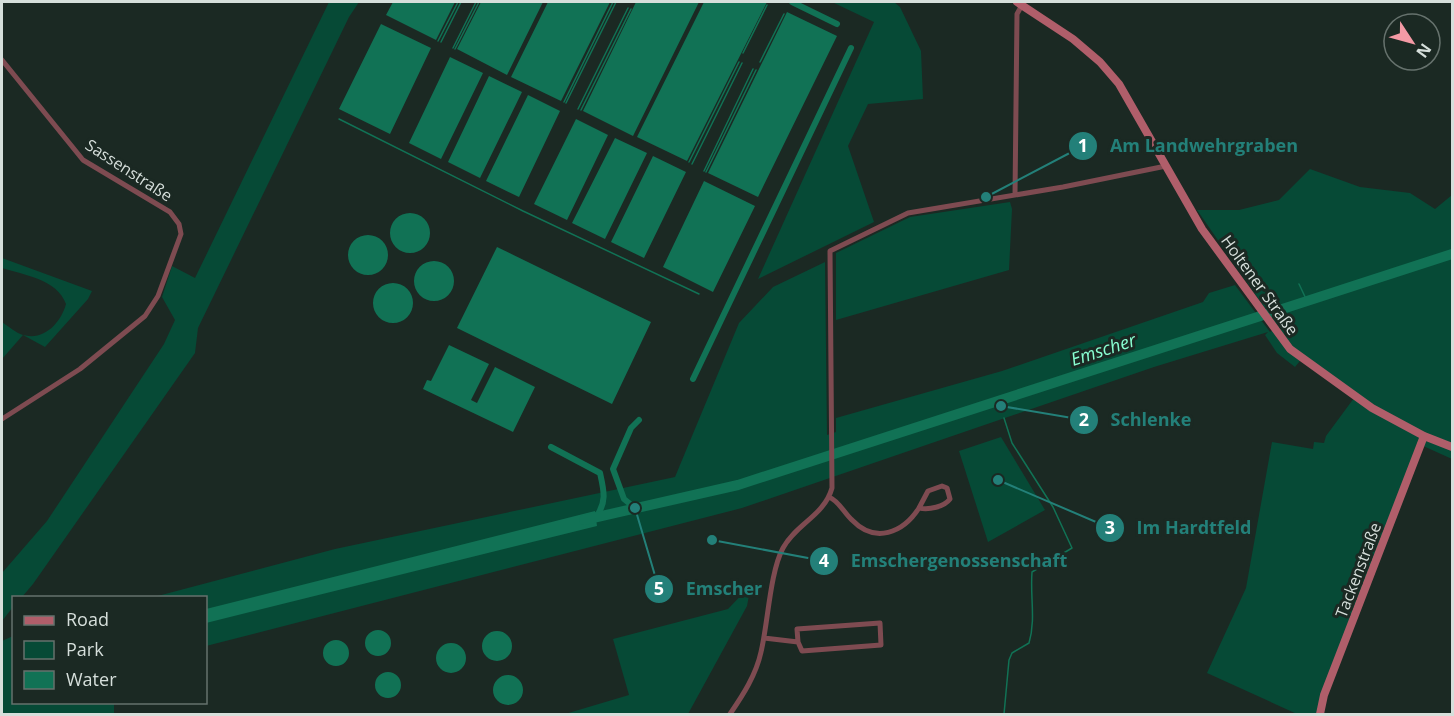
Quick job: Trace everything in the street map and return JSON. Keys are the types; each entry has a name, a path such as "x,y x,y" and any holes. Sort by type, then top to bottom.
{"main road":[{"name":"Holtener Straße","path":"1023,3 1073,39 1105,67 1134,107 1202,229 1285,344 1372,408 1424,436 1452,447"},
{"name":"Tackenstraße","path":"1320,714 1324,695 1424,436"}],"street":[{"path":"1015,195 1017,14 1023,3"},
{"name":"Sassenstraße","path":"2,60 83,160 175,216 181,234 158,296 145,316 80,369 74,370 2,419"},
{"path":"730,714 755,672 780,554 792,536 818,514 829,497 833,465 830,251 908,213 1166,166"},
{"path":"829,497 860,528 875,534 887,534 901,528 919,508 928,491 942,486 947,488 950,499 947,503 926,510 919,508"},
{"path":"880,623 881,645 802,651 798,642 797,629 880,623"},
{"path":"764,638 798,642"}],"green space":[{"path":"329,2 359,2 349,17 198,328 195,353 33,584 23,596 12,596 12,608 2,621 2,573 47,521 164,344 175,320 162,297 172,266 195,278"},
{"path":"832,2 894,2 900,7 921,51 923,99 868,104 848,146 874,222 758,279 874,22"},
{"path":"1310,169 1360,187 1410,193 1435,209 1452,195 1452,459 1421,445 1318,714 1297,714 1207,673 1246,588 1272,442 1313,449 1314,442 1324,443 1326,436 1357,394 1304,356 1295,367 1277,353 1265,335 1268,332 1154,367 742,508 207,646 207,596 158,596 335,549 675,477 739,323 773,287 825,262 827,435 836,432 836,418 1002,371 1203,302 1209,293 1235,285 1270,332 1280,325 1276,324 1197,210 1239,210 1279,200"},
{"path":"1010,202 1012,209 1009,270 836,320 836,253 910,217"},
{"path":"2,258 92,291 88,299 45,347 23,335 38,335 51,329 64,311 66,304 62,296 48,283 2,268"},
{"path":"2,322 23,335 2,359"},
{"path":"1001,437 1045,510 988,542 959,451"},
{"path":"751,585 747,606 688,714 565,714 629,695 613,639 728,609"},
{"path":"12,636 12,704 114,704 114,714 2,714 2,641"}],"water":[{"path":"393,2 455,2 436,40 386,15"},
{"path":"481,2 543,2 507,75 457,49"},
{"path":"548,2 610,2 561,101 511,77"},
{"path":"636,2 699,2 633,136 583,111"},
{"path":"704,2 767,2 687,161 637,137"},
{"path":"787,12 837,36 758,197 708,173"},
{"path":"381,24 431,48 390,134 339,109"},
{"path":"450,57 483,73 441,159 409,143"},
{"path":"489,76 522,92 480,178 448,162"},
{"path":"528,95 560,111 519,197 486,181"},
{"path":"576,119 608,135 567,220 534,204"},
{"path":"615,138 647,153 605,239 572,223"},
{"path":"653,156 686,172 644,258 611,242"},
{"path":"704,181 755,206 713,292 663,267"},
{"path":"410,213 424,219 430,233 424,247 410,253 396,247 390,233 396,219"},
{"path":"368,235 382,241 388,255 382,269 368,275 354,269 348,255 354,241"},
{"path":"497,247 651,322 612,404 457,328"},
{"path":"434,261 448,267 454,281 448,295 434,301 420,295 414,281 420,267"},
{"path":"393,283 407,289 413,303 407,317 393,323 379,317 373,303 379,289"},
{"path":"449,345 489,364 471,400 477,403 495,367 535,387 513,432 423,389 427,380 431,381"},
{"path":"595,511 597,526 207,623 207,609"},
{"path":"378,630 387,634 391,643 387,652 378,656 369,652 365,643 369,634"},
{"path":"497,631 508,635 512,646 508,657 497,661 486,657 482,646 486,635"},
{"path":"336,640 345,644 349,653 345,662 336,666 327,662 323,653 327,644"},
{"path":"451,643 462,647 466,658 462,669 451,673 440,669 436,658 440,647"},
{"path":"388,672 397,676 401,685 397,694 388,698 379,694 375,685 379,676"},
{"path":"508,675 519,679 523,690 519,701 508,705 497,701 493,690 497,679"}],"waterway":[{"path":"438,41 458,2"},
{"path":"441,42 461,2"},
{"path":"453,48 476,2"},
{"path":"455,49 479,2"},
{"path":"564,102 613,2"},
{"path":"566,103 616,2"},
{"path":"792,2 837,24"},
{"path":"743,53 767,5"},
{"path":"578,109 628,8"},
{"path":"581,110 631,9"},
{"path":"760,62 784,14"},
{"path":"693,379 851,48"},
{"path":"689,162 739,62"},
{"path":"692,164 742,63"},
{"path":"704,171 753,69"},
{"path":"706,172 756,70"},
{"path":"339,119 523,211 699,294"},
{"name":"Emscher","path":"584,520 738,485 1452,254"},
{"path":"1299,284 1307,301"},
{"name":"Emscher","path":"1000,401 1001,406"},
{"path":"1004,418 1012,443 1053,507 1072,548 1032,572 1031,634 1029,643 1012,653 1009,660 1004,714"},
{"path":"635,508 624,499 613,469 631,428 639,420"},
{"path":"551,447 600,473 604,496 596,517"}],"place":[{"name":"Am Landwehrgraben","path":"986,197"},
{"name":"Schlenke","path":"1001,406"},
{"name":"Im Hardtfeld","path":"998,480"},
{"name":"Emscher","path":"635,508"},
{"name":"Emschergenossenschaft","path":"712,540"}]}
